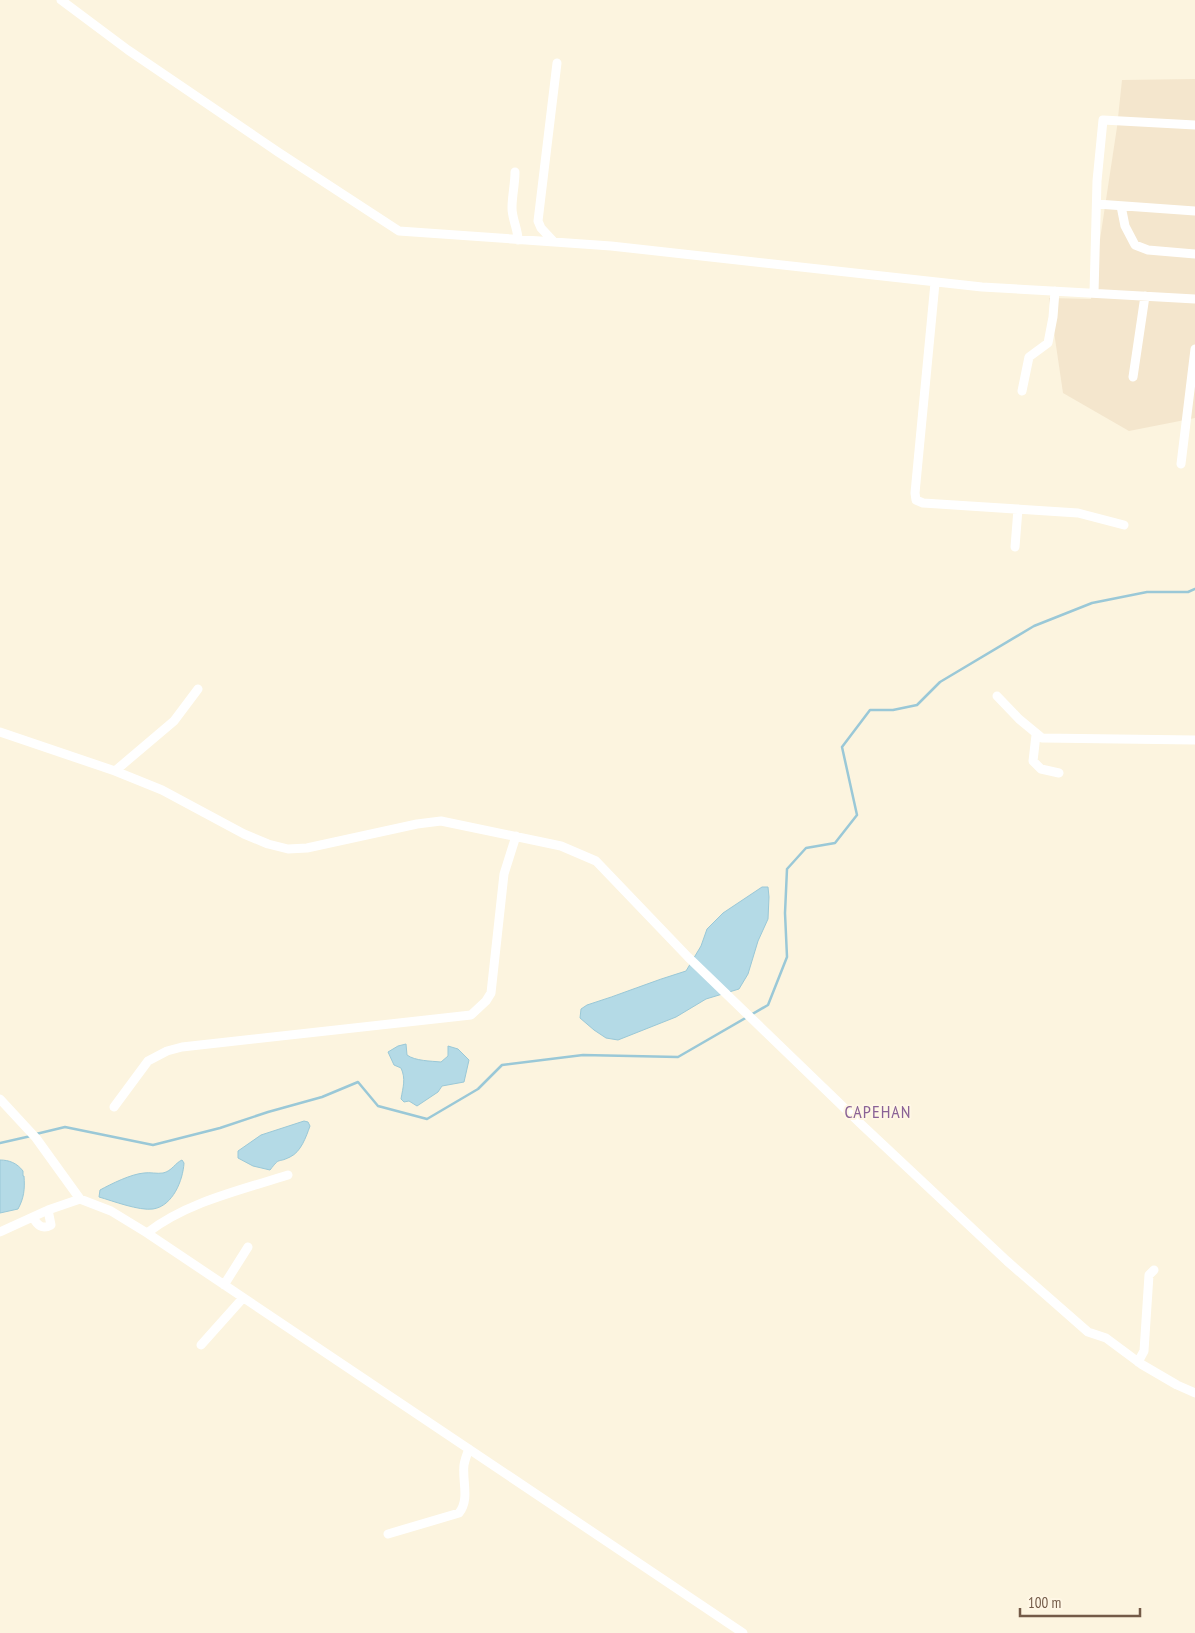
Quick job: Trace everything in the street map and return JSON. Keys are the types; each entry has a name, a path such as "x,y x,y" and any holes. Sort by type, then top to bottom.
{"street":[{"path":"61,0 128,50 395,230 611,246 936,283 1195,299"},
{"path":"530,241 538,225 539,203 557,63"},
{"path":"1094,293 1098,162 1103,120 1195,125"},
{"path":"515,172 512,209 514,224 518,232 518,240"},
{"path":"1097,204 1195,211"},
{"path":"1121,206 1125,226 1135,245 1148,250 1195,254"},
{"path":"538,225 554,242"},
{"path":"936,283 915,497 919,502 923,503 1078,513 1124,525"},
{"path":"1022,391 1029,357 1048,343 1055,291"},
{"path":"1133,377 1145,296"},
{"path":"1181,464 1195,349"},
{"path":"1015,547 1018,509"},
{"path":"115,771 174,721 198,689"},
{"path":"997,696 1036,735 1049,740 1195,740"},
{"path":"0,732 115,771 172,795 244,834 268,844 288,849 307,848 418,824 441,821 561,846 596,861 688,956 862,1125 1007,1261 1088,1332 1106,1338 1138,1362 1177,1385 1195,1393"},
{"path":"1036,735 1033,761 1041,769 1059,773"},
{"path":"114,1107 148,1061 167,1051 182,1047 471,1015 486,1001 491,993 504,874 516,836"},
{"path":"0,1099 36,1138 78,1197 111,1211 147,1233 743,1633"},
{"path":"147,1233 160,1223 202,1204 288,1175"},
{"path":"0,1232 78,1197"},
{"path":"33,1217 37,1225 43,1227 52,1225 48,1210"},
{"path":"224,1285 248,1247"},
{"path":"1138,1362 1144,1351 1149,1275 1154,1270"},
{"path":"201,1345 243,1298"},
{"path":"388,1534 459,1513 465,1501 464,1466 469,1449"}],"shaded area":[{"path":"1195,79 1195,418 1129,431 1063,393 1049,298 1091,299 1117,127 1122,80"}],"water":[{"path":"762,887 768,887 768,919 758,941 748,974 739,989 706,999 676,1017 618,1040 606,1038 580,1018 581,1009 587,1005 686,971 701,946 707,929 723,913"},
{"path":"406,1044 407,1055 428,1061 441,1062 448,1056 448,1046 458,1049 469,1060 464,1082 442,1086 438,1092 417,1106 409,1101 404,1102 401,1099 404,1083 403,1072 401,1068 394,1065 388,1052"},
{"path":"304,1121 308,1122 310,1126 300,1148 294,1155 277,1162 270,1170 253,1166 238,1158 238,1151 261,1135"},
{"path":"0,1160 13,1162 21,1168 24,1176 24,1185 23,1197 18,1209 0,1213"},
{"path":"182,1160 184,1163 182,1177 176,1191 160,1207 141,1209 99,1197 100,1190 115,1182 139,1174 166,1172"}],"waterway":[{"path":"36,1134 65,1127 153,1145 220,1128 322,1097 358,1082 378,1106 427,1119 478,1089 502,1065 583,1055 678,1057 768,1005 787,957 785,913 787,869 806,848 835,843 857,815 842,747 870,710 893,710 917,705 940,682 1034,626 1092,603 1147,592 1188,592 1195,589"},
{"path":"0,1143 31,1136"}],"district":[{"name":"CAPEHAN","path":"878,1112"}]}
